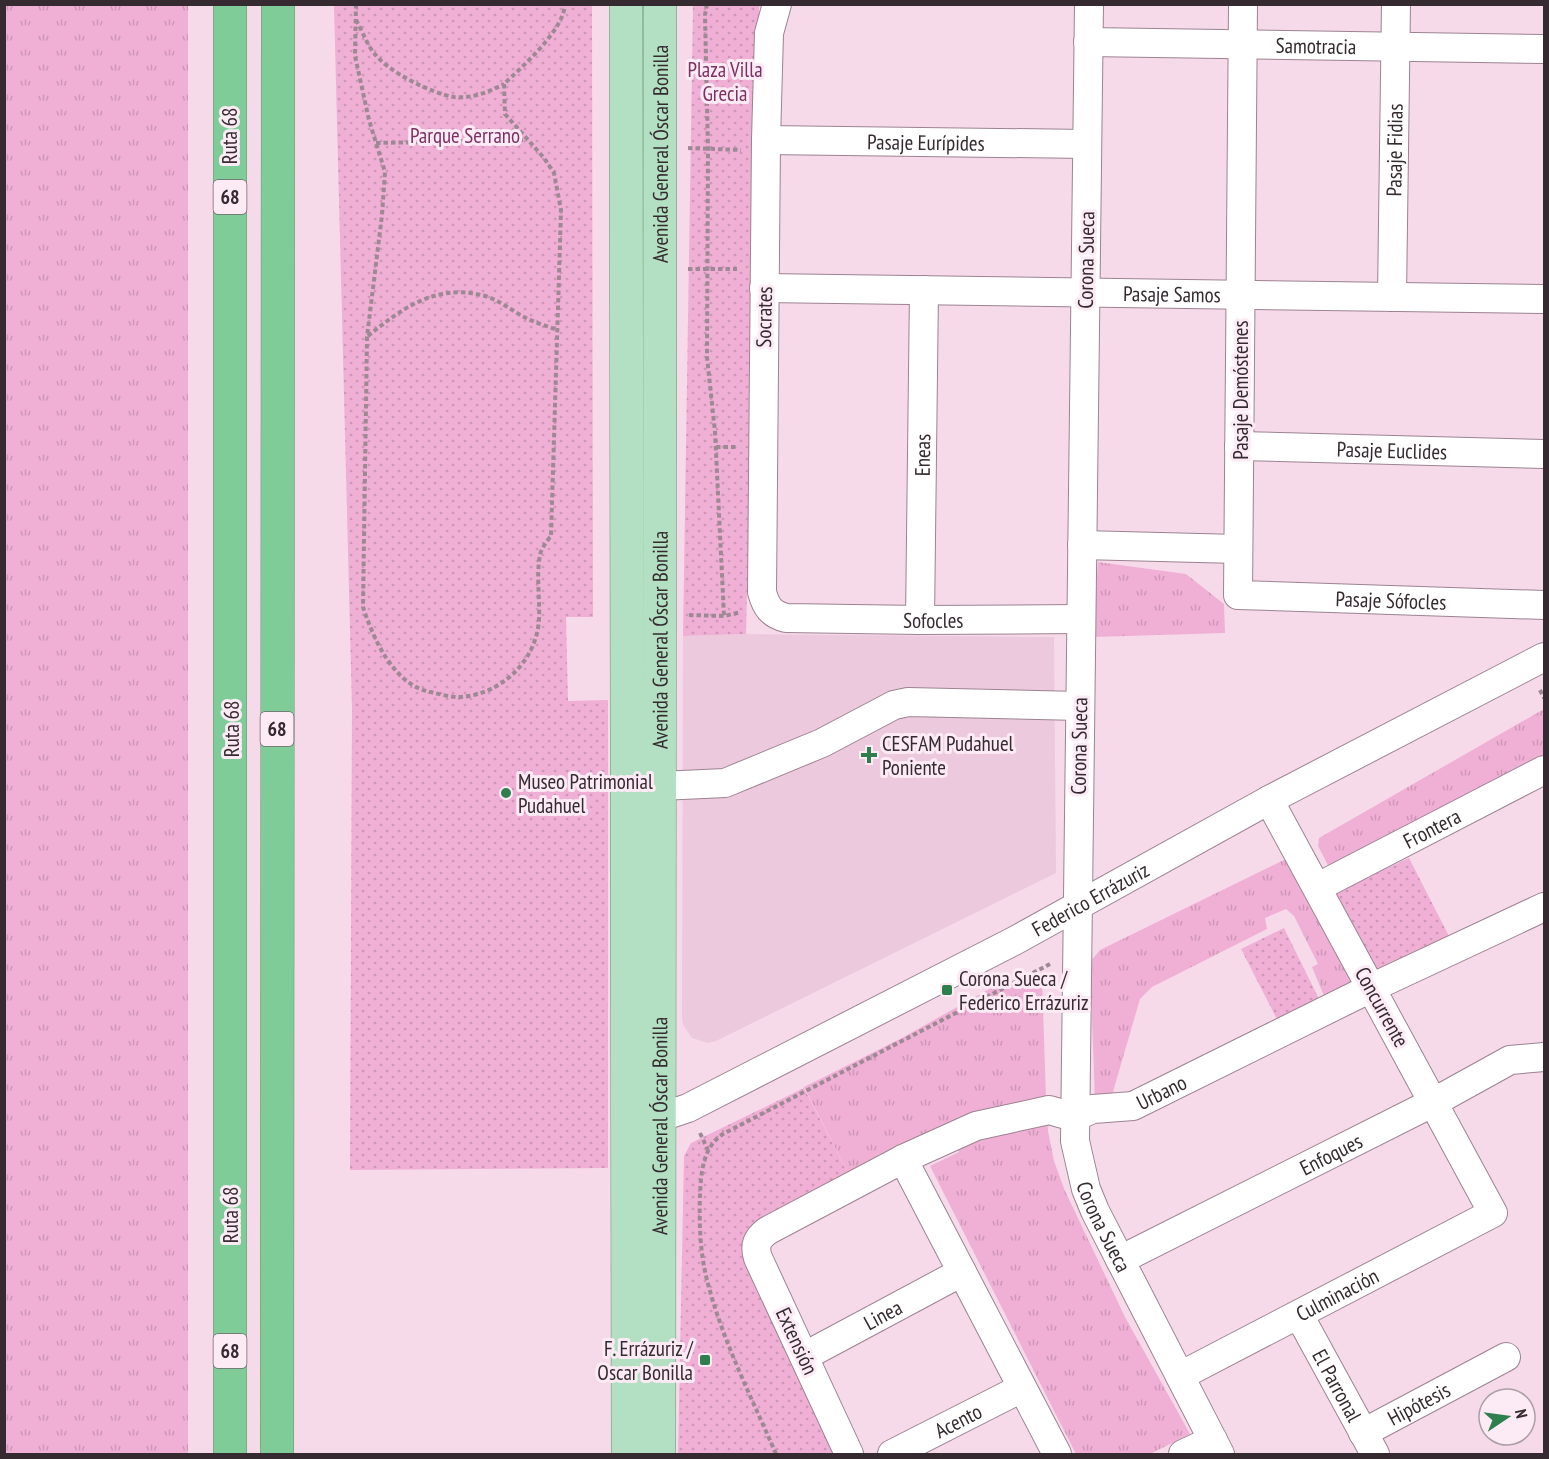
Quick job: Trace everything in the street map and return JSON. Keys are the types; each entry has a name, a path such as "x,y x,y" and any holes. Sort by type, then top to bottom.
{"highway":[{"path":"218,4 229,116"},
{"name":"Ruta 68","path":"230,4 230,1455"},
{"name":"68","path":"277,1455 278,4"}],"main road":[{"name":"Avenida General Óscar Bonilla","path":"626,4 643,1119 659,1455"},
{"name":"Avenida General Óscar Bonilla","path":"628,1455 660,786 660,4"}],"street":[{"name":"Socrates","path":"775,611 762,592 766,145 769,33 777,4"},
{"name":"Corona Sueca","path":"1089,4 1074,1117 1077,1153 1086,1189 1216,1447"},
{"name":"Pasaje Demóstenes","path":"1238,595 1243,4"},
{"name":"Pasaje Fidias","path":"1392,297 1396,4"},
{"name":"Samotracia","path":"1088,42 1545,49"},
{"name":"Pasaje Eurípides","path":"766,145 1087,144"},
{"name":"Pasaje Samos","path":"765,278 924,290 1545,298"},
{"name":"Eneas","path":"920,620 924,290"},
{"name":"Pasaje Euclides","path":"1239,446 1545,454"},
{"path":"1082,545 1238,549"},
{"name":"Pasaje Sófocles","path":"1238,595 1545,605"},
{"name":"Sofocles","path":"775,611 920,620 1081,620"},
{"name":"Federico Errázuriz","path":"643,1119 688,1108 1016,940 1269,800 1545,657"},
{"path":"660,786 725,783 822,742 894,705 908,702 1080,706"},
{"name":"Frontera","path":"1318,887 1545,770"},
{"name":"Concurrente","path":"1269,800 1493,1214"},
{"name":"Urbano","path":"767,1231 903,1159 975,1126 1049,1110 1074,1117 1093,1109 1133,1106 1371,988 1545,907"},
{"name":"Enfoques","path":"1120,1260 1434,1102 1510,1060 1544,1057"},
{"path":"903,1159 1057,1455"},
{"name":"Culminación","path":"1180,1376 1493,1214"},
{"name":"Extensión","path":"767,1231 759,1237 756,1243 758,1258 849,1455"},
{"name":"Linea","path":"805,1356 962,1272"},
{"name":"El Parronal","path":"1299,1315 1369,1444"},
{"name":"Hipótesis","path":"1369,1444 1506,1357"},
{"name":"Acento","path":"892,1455 1022,1388"},
{"path":"1184,1455 1216,1447"}],"path":[{"path":"356,4 355,56 385,172 367,337 363,607 370,629 384,656 403,678 424,691 457,697 478,694 512,676 530,652 539,622 540,553 551,536 561,210 554,173 544,158 505,114 504,84"},
{"path":"356,20 374,53 388,67 429,89 456,97 472,96 491,91 504,84 541,47 565,14 565,4"},
{"path":"707,4 705,15 708,149 707,357 715,432 724,616"},
{"path":"376,143 526,140"},
{"path":"678,148 708,149 766,145"},
{"path":"678,269 707,269 765,278"},
{"path":"367,337 394,314 422,299 453,292 482,295 527,319 557,330"},
{"path":"683,615 724,616 775,611"},
{"path":"776,1455 724,1333 706,1275 701,1242 700,1176 713,1141 1077,949"}],"shaded area":[{"name":"CESFAM Pudahuel Poniente","path":"746,634 1054,637 1056,873 708,1043 692,1038 683,1025 682,1017 683,636"}],"green space":[{"path":"5,4 188,5 188,1454 5,1454"},
{"name":"Parque Serrano","path":"334,5 592,5 593,617 566,617 568,701 608,700 608,1168 350,1170 352,708"},
{"name":"Plaza Villa Grecia","path":"693,5 761,5 759,7 746,634 683,636"},
{"path":"1098,562 1186,574 1224,604 1225,633 1093,637"},
{"path":"1544,709 1544,763 1330,869 1318,846 1319,838"},
{"path":"1288,858 1355,987 1327,1003 1312,967 1318,964 1294,916 1286,909 1265,918 1267,929 1152,987 1140,999 1110,1102 1095,1101 1090,962 1100,950"},
{"path":"1409,858 1452,942 1375,980 1332,894"},
{"path":"1284,928 1321,1003 1280,1025 1241,949"},
{"path":"1042,980 1048,1131 1054,1161 1065,1191 1125,1317 1190,1434 1150,1454 1076,1454 930,1166 959,1152 947,1127 850,1177 804,1087 900,1039 991,988"},
{"path":"804,1088 850,1177 744,1235 745,1263 835,1454 678,1454 684,1156 691,1143"}],"place":[{"name":"CESFAM Pudahuel Poniente","path":"869,755"},
{"name":"Museo Patrimonial Pudahuel","path":"506,793"},
{"name":"Corona Sueca / Federico Errázuriz","path":"947,990"},
{"name":"F. Errázuriz / Oscar Bonilla","path":"705,1360"}]}
